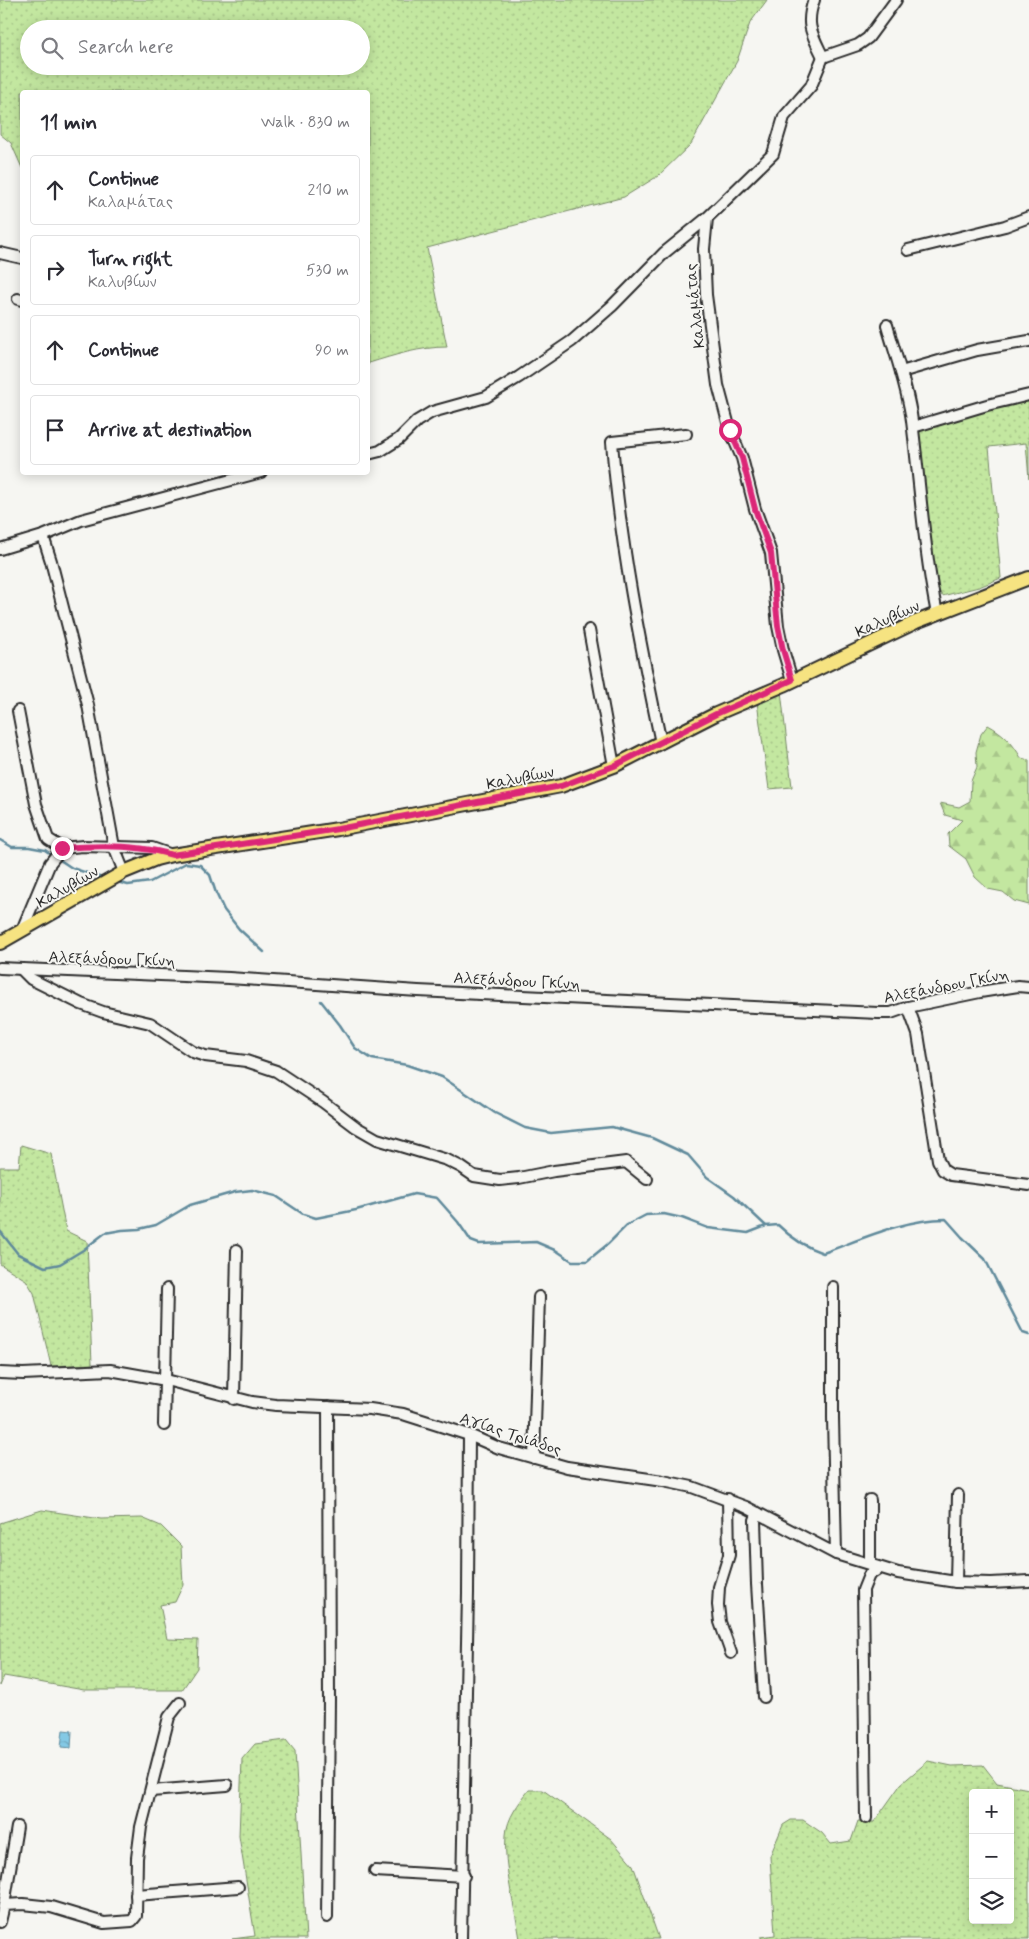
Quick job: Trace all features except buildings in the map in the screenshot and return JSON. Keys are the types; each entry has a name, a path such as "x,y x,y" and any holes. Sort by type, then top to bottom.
{"main road":[{"name":"Καλυβίων","path":"0,943 120,874 156,859 338,829 561,786 614,766 716,714 916,622 1029,578"}],"street":[{"path":"370,454 380,451 400,440 418,421 432,412 486,397 572,341 612,306 664,253 707,218 773,154 784,117 811,86 823,56 810,30 809,14 814,0"},
{"path":"823,56 858,45 868,38 896,0"},
{"path":"908,250 1006,226 1029,217"},
{"name":"Καλαμάτας","path":"707,218 704,249 706,295 718,385 730,430 742,458 755,509 771,553 778,626 792,680"},
{"path":"0,253 20,258"},
{"path":"887,325 901,372 912,428 930,580 937,614"},
{"path":"901,372 977,350 1029,341"},
{"path":"912,428 987,404 1029,395"},
{"path":"661,743 630,585 617,504 612,442 686,434"},
{"path":"0,549 43,536 81,520 250,475"},
{"path":"43,536 88,705 120,874"},
{"path":"589,630 614,766"},
{"path":"18,711 36,804 43,828 48,839 60,850"},
{"path":"22,930 50,863 60,850 83,846 152,848 172,855"},
{"name":"Αλεξάνδρου Γκίνη","path":"0,968 228,978 418,991 878,1013 891,1013 908,1007 1004,988 1029,987"},
{"path":"22,970 31,978 81,1004 103,1012 150,1022 193,1052 205,1056 246,1061 276,1071 323,1102 356,1127 377,1139 447,1160 474,1176 500,1180 554,1170 626,1162 647,1179"},
{"path":"908,1007 918,1034 938,1160 943,1170 950,1175 1029,1185"},
{"path":"234,1398 236,1250"},
{"path":"833,1287 836,1554"},
{"path":"164,1425 167,1289"},
{"path":"534,1458 539,1297"},
{"name":"Αγίας Τριάδος","path":"0,1373 23,1374 110,1370 166,1380 234,1398 276,1405 370,1409 403,1414 469,1435 499,1448 567,1467 692,1487 728,1499 836,1554 875,1566 926,1578 956,1582 1029,1581"},
{"path":"326,1917 329,1709 328,1407"},
{"path":"461,1939 464,1876 469,1435"},
{"path":"956,1582 958,1495"},
{"path":"728,1499 729,1555 719,1587 718,1604 720,1622 732,1652"},
{"path":"866,1818 863,1590 875,1566 870,1500"},
{"path":"758,1513 755,1520 757,1584 764,1697"},
{"path":"4,1905 23,1904 51,1907 104,1923 132,1921 136,1916 137,1858 142,1827 169,1717 180,1704"},
{"path":"151,1791 228,1785"},
{"path":"0,1922 16,1827"},
{"path":"375,1871 464,1876"},
{"path":"136,1896 238,1887"}],"green space":[{"path":"0,0 767,0 750,23 737,61 691,144 658,176 624,197 427,248 447,347 427,348 370,363 370,90 20,90 20,163 11,143 0,134"},
{"path":"1029,400 1029,479 1026,443 989,447 1001,578 979,587 942,596 933,579 914,430"},
{"path":"781,691 792,787 769,789 757,702"},
{"path":"988,725 1007,739 1021,758 1029,760 1029,905 1014,901 1003,892 988,889 975,877 966,859 949,846 948,834 962,820 945,815 940,803 959,807 970,801 971,781 977,767 976,752 981,734"},
{"path":"21,1145 51,1154 66,1231 87,1241 92,1364 51,1366 34,1293 26,1280 0,1264 0,1167 19,1167"},
{"path":"42,1510 101,1519 142,1518 161,1526 181,1546 183,1585 175,1602 160,1605 167,1639 198,1640 197,1668 182,1690 84,1690 4,1676 0,1686 0,1523"},
{"path":"286,1740 295,1751 306,1939 232,1939 255,1936 239,1836 242,1759 255,1744"},
{"path":"928,1761 952,1766 983,1765 997,1783 1029,1789 1029,1939 761,1939 761,1937 775,1935 770,1856 783,1825 791,1820 803,1820 822,1833 831,1844 851,1841 858,1821 874,1822 901,1784"},
{"path":"529,1790 543,1790 611,1839 633,1865 659,1939 520,1939 506,1860 506,1835 511,1817"}],"water":[{"path":"63,1730 72,1731 71,1748 61,1747"}],"waterway":[{"path":"0,840 12,847 29,847 45,850 52,855"},
{"path":"57,858 72,868 102,878"},
{"path":"117,882 128,885 150,882 186,863 200,865 210,875 224,910 239,929 264,952"},
{"path":"321,1001 355,1048 372,1059 407,1065 442,1077 495,1113 525,1128 551,1133 612,1127 652,1138 688,1155 707,1177 734,1196 766,1226"},
{"path":"0,1231 18,1254 45,1267 60,1264 83,1250 105,1233 156,1225 190,1205 235,1192 252,1190 276,1196 303,1214 316,1218 356,1210 414,1194 437,1198 458,1222 471,1241 479,1244 536,1242 557,1251 572,1261 587,1261 627,1225 646,1215 664,1214 682,1218 708,1228 748,1233 766,1226 778,1225 799,1242 823,1253 899,1226 915,1222 946,1219 985,1259 1023,1333 1029,1335"}],"route":[{"path":"62,848 83,846 152,848 172,855 338,829 561,786 582,780 614,766 716,714 792,680 778,626 771,553 755,509 742,458 730,430"}]}
